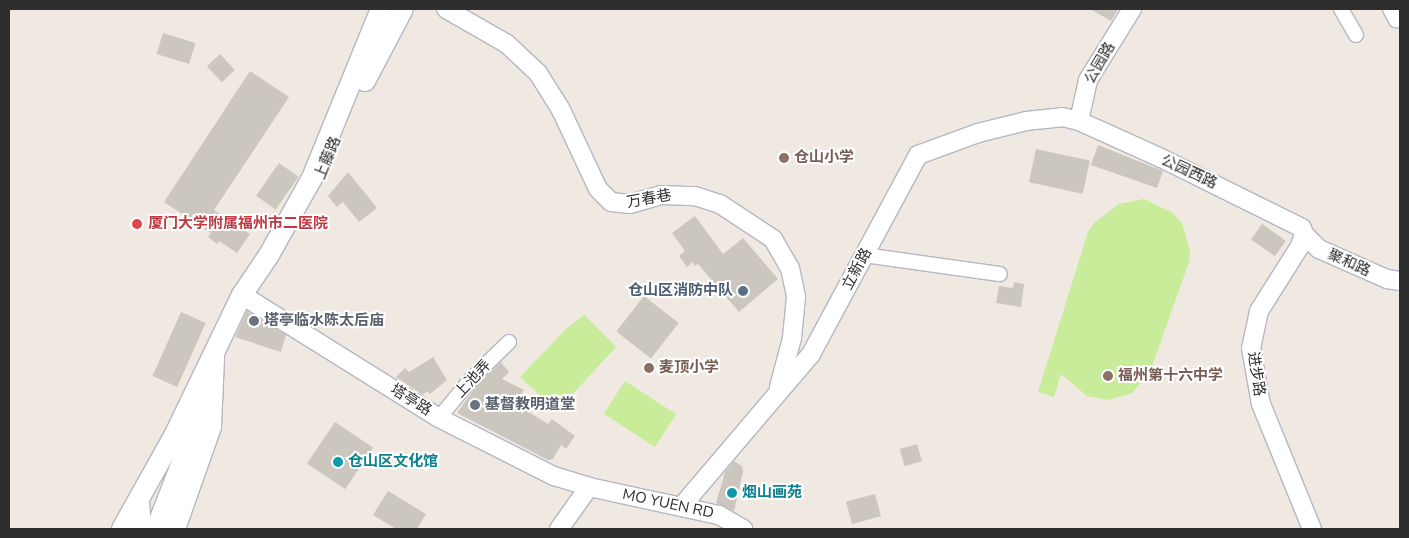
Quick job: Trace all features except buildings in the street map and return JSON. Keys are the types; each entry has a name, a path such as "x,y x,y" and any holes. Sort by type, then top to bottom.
{"main road":[{"path":"122,529 174,436 242,295 269,255 317,170 381,9"},
{"name":"上藤路","path":"242,295 260,288 320,181 327,154 403,9"},
{"path":"156,529 190,442 215,348"},
{"path":"175,529 211,427 215,348"},
{"path":"139,501 141,529"}],"street":[{"name":"万春巷","path":"446,9 507,44 538,73 561,110 598,189 611,202 630,204 661,195 695,196 720,204 773,239 790,268 796,297 792,338 776,396"},
{"name":"公园路","path":"1080,122 1088,80 1132,9"},
{"path":"1341,9 1356,35"},
{"path":"1390,9 1396,20 1400,18"},
{"name":"立新路","path":"681,507 776,396 819,342 918,155 954,141 1026,121 1062,117 1080,122"},
{"name":"公园西路","path":"1080,122 1301,229"},
{"name":"聚和路","path":"1301,229 1319,249 1387,279 1400,281"},
{"name":"进步路","path":"1301,229 1259,310 1251,348 1261,404 1312,529"},
{"path":"864,255 1000,274"},
{"name":"塔亭路","path":"242,295 439,418 554,476 589,487"},
{"name":"上池弄","path":"439,418 471,379 509,342"},
{"path":"559,529 589,487"},
{"name":"MO YUEN RD","path":"589,487 719,515 743,529"}],"green space":[{"path":"1144,199 1173,213 1182,223 1190,250 1189,262 1150,372 1132,393 1109,400 1087,396 1061,374 1054,397 1038,392 1088,232 1094,223 1119,204"},
{"path":"584,315 616,347 557,411 520,377 567,328"},
{"path":"625,381 676,414 655,447 604,414"}],"place":[{"name":"仓山小学","path":"784,158"},
{"name":"厦门大学附属福州市二医院","path":"137,224"},
{"name":"仓山区消防中队","path":"743,291"},
{"name":"塔亭临水陈太后庙","path":"254,321"},
{"name":"麦顶小学","path":"649,368"},
{"name":"福州第十六中学","path":"1108,376"},
{"name":"基督教明道堂","path":"475,405"},
{"name":"仓山区文化馆","path":"338,462"},
{"name":"烟山画苑","path":"732,493"}]}
